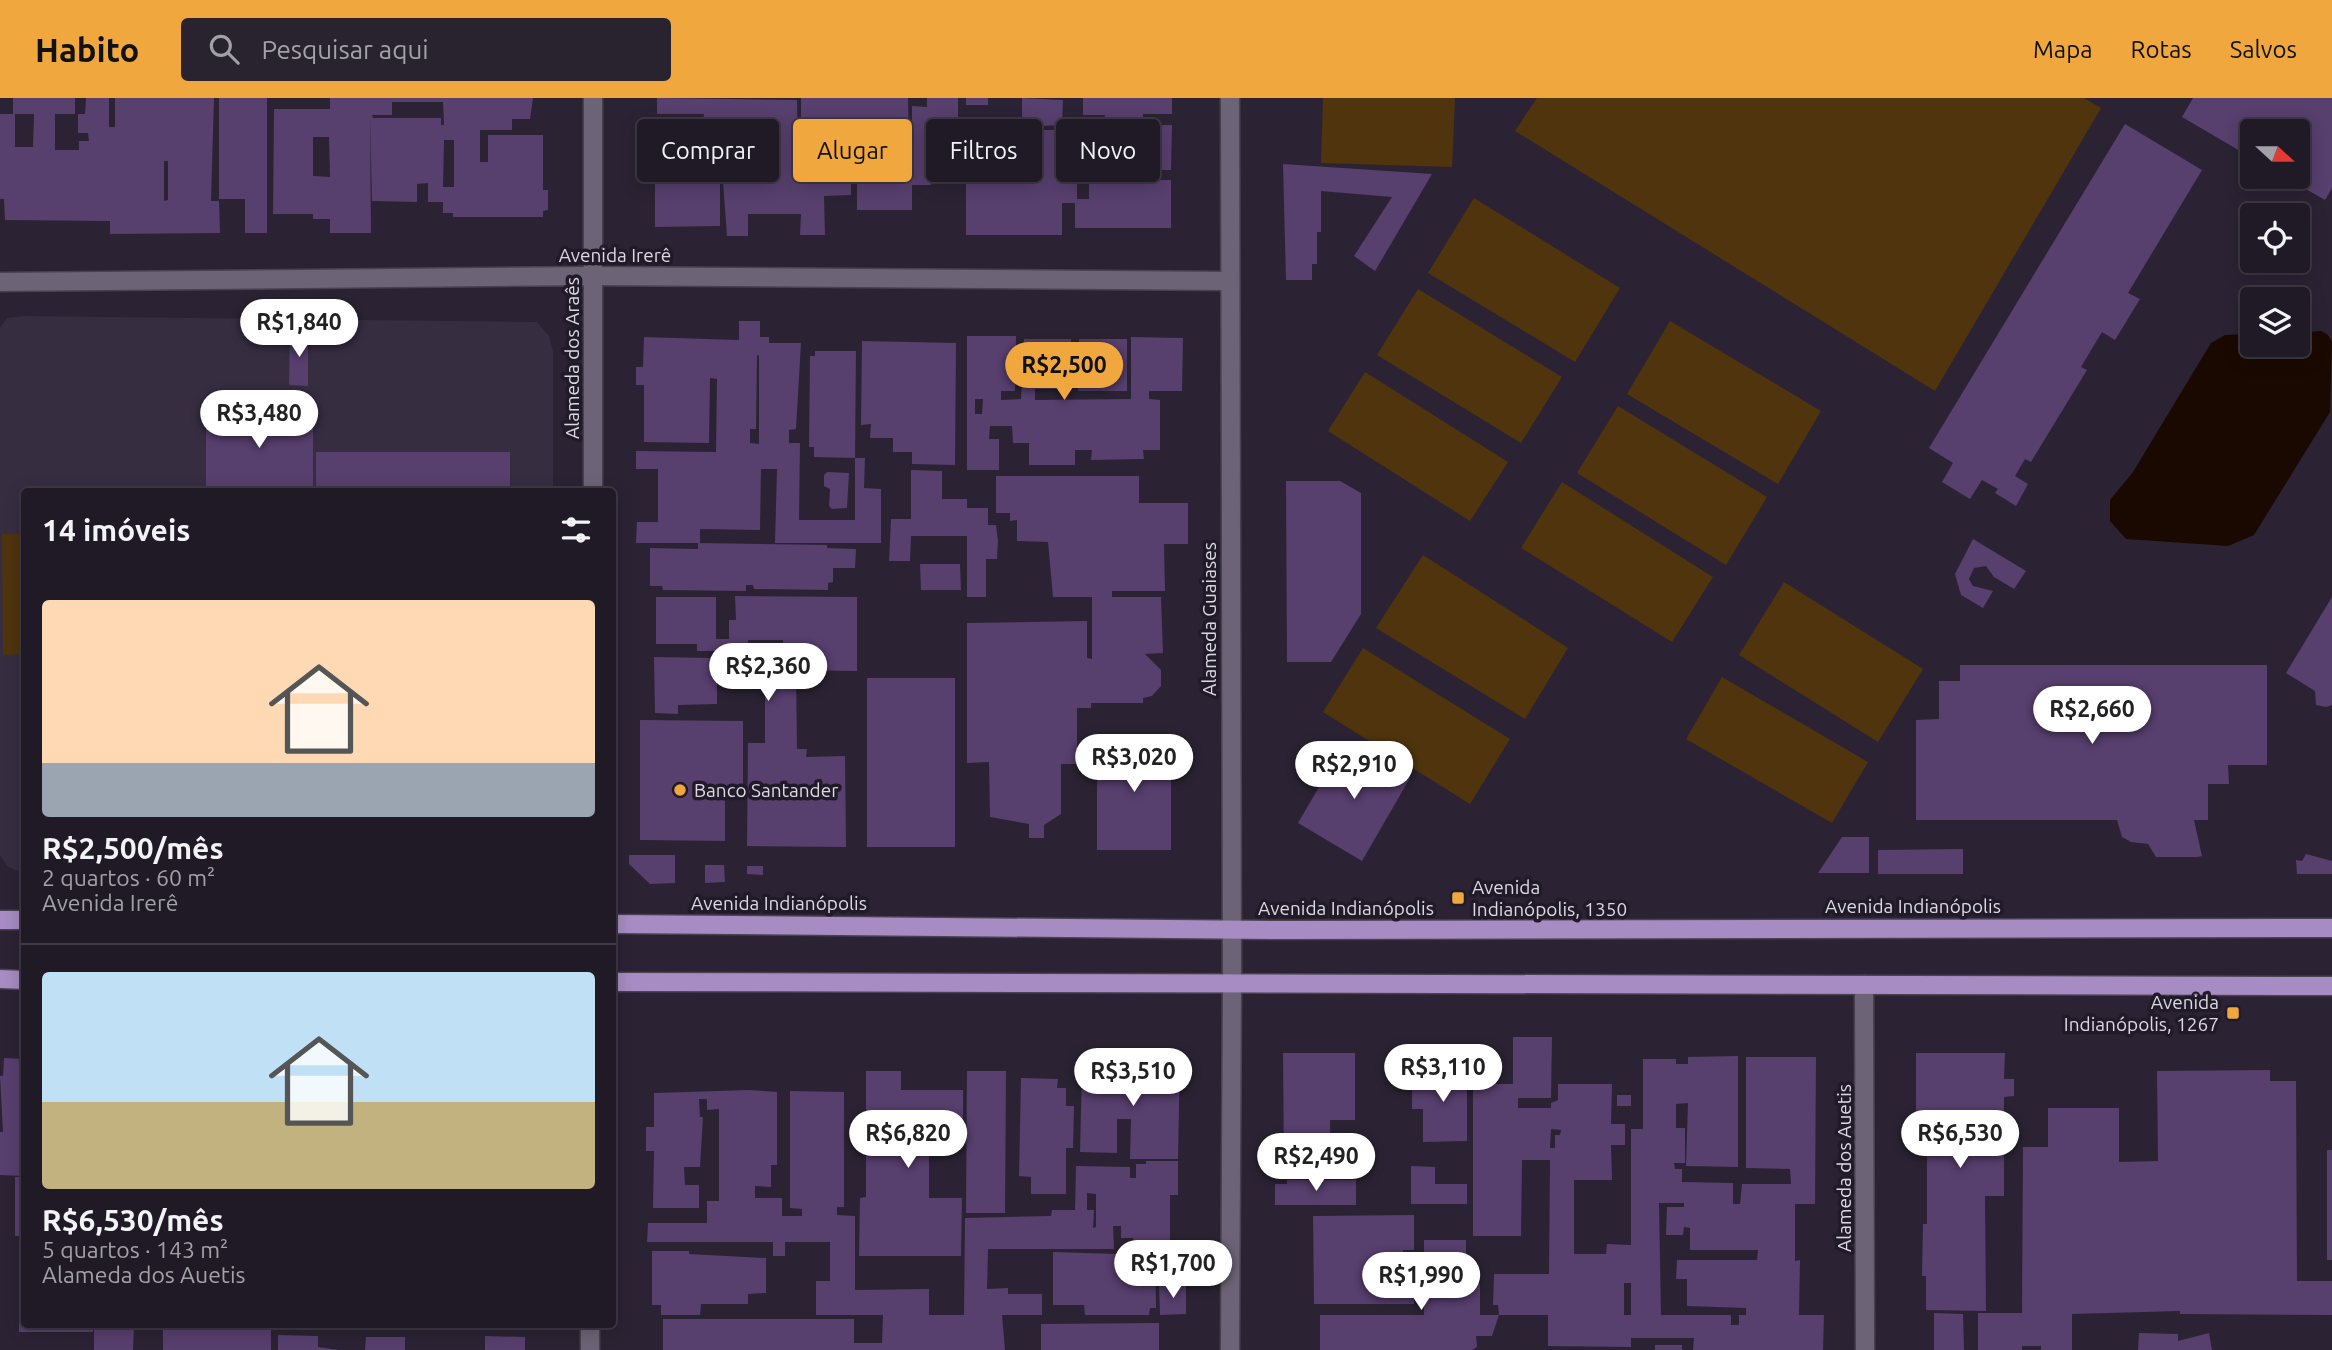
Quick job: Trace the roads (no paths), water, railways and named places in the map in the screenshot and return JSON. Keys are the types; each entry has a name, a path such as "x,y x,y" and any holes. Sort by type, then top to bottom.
{"main road":[{"path":"0,920 21,920"},
{"name":"Avenida Indianópolis","path":"616,924 1231,929 2332,928"},
{"path":"0,979 21,980"},
{"path":"616,982 1179,984 1232,981 2332,986"}],"street":[{"name":"Alameda dos Araês","path":"593,98 593,488"},
{"name":"Alameda Guaiases","path":"1230,98 1230,1350"},
{"name":"Avenida Irerê","path":"0,282 593,275 1229,281"},
{"name":"Alameda dos Auetis","path":"1864,985 1866,1350"},
{"path":"590,1328 590,1350"}],"place":[{"name":"Banco Santander","path":"680,790"},
{"name":"Avenida Indianópolis, 1350","path":"1458,898"},
{"name":"Avenida Indianópolis, 1267","path":"2233,1013"}]}
